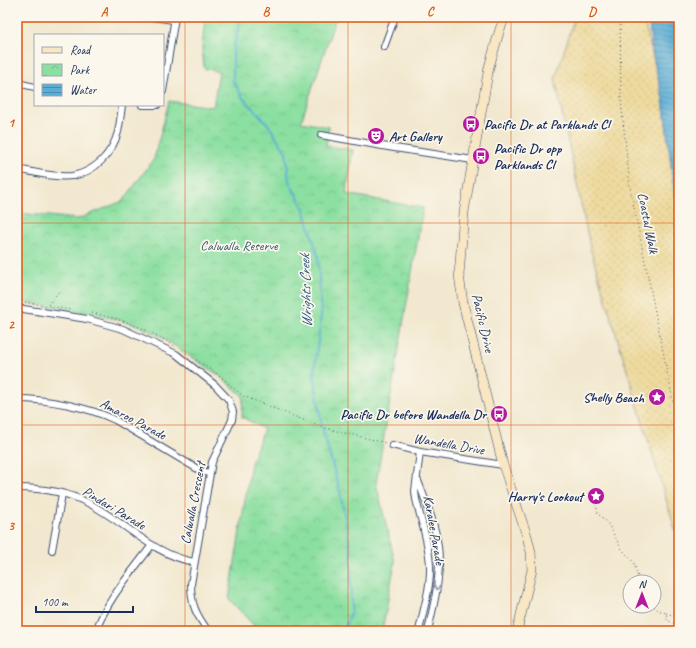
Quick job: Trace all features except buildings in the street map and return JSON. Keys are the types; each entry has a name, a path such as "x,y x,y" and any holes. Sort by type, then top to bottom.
{"street":[{"path":"152,17 175,19 164,85"},
{"path":"384,47 395,17"},
{"name":"Pacific Drive","path":"505,17 489,67 464,212 459,275 463,303 503,465 531,552 532,570 517,631"},
{"path":"17,83 34,86"},
{"path":"17,169 71,176 83,173 93,168 102,162 114,144 118,132 122,106"},
{"path":"321,135 473,160"},
{"name":"Calwalla Crescent","path":"17,308 87,319 123,329 176,354 215,385 229,400 232,406 233,416 214,455 209,473 191,584 192,604 208,631"},
{"name":"Amaroo Parade","path":"17,398 78,407 101,413 116,420 201,471 209,473"},
{"name":"Wandella Drive","path":"392,444 420,452 503,465"},
{"name":"Karalee Parade","path":"419,631 430,568 428,549 415,491 418,481 420,452"},
{"name":"Karalee Parade","path":"418,481 432,521 438,551 438,577 435,601 428,631"},
{"name":"Pindari Parade","path":"17,488 35,488 62,494 88,503 172,557 194,562"},
{"path":"52,550 62,494"},
{"path":"96,631 108,606 152,545"}],"path":[{"name":"Coastal Walk","path":"620,17 621,101 630,187 679,431"},
{"path":"47,305 60,290"},
{"path":"596,504 598,514 607,522 621,548 634,563 637,574"},
{"path":"662,612 672,615 679,614"},
{"path":"666,613 667,620 679,626"}],"sand":[{"name":"Shelly Beach","path":"575,17 643,17 663,99 674,191 679,207 679,542 591,251 555,79"}],"green space":[{"name":"Calwalla Reserve","path":"205,17 336,17 301,122 329,127 326,146 353,150 346,194 423,208 376,483 395,562 382,631 259,631 229,599 251,463 264,429 242,417 243,396 220,376 160,336 137,325 104,316 17,301 18,213 78,219 123,201 154,159 169,101 213,107 219,72 204,68 202,49"}],"water":[{"path":"648,17 679,17 679,207 674,191 663,99 652,52"}],"waterway":[{"name":"Wrights Creek","path":"241,17 233,50 233,81 243,98 267,123 286,152 289,181 304,209 318,256 321,316 314,374 322,427 340,492 351,551 351,612 344,631"}],"place":[{"name":"Pacific Dr at Parklands Cl","path":"471,124"},
{"name":"Art Gallery","path":"376,136"},
{"name":"Pacific Dr opp Parklands Cl","path":"481,156"},
{"name":"Shelly Beach","path":"657,397"},
{"name":"Pacific Dr before Wandella Dr","path":"499,414"},
{"name":"Harry's Lookout","path":"596,496"}]}
